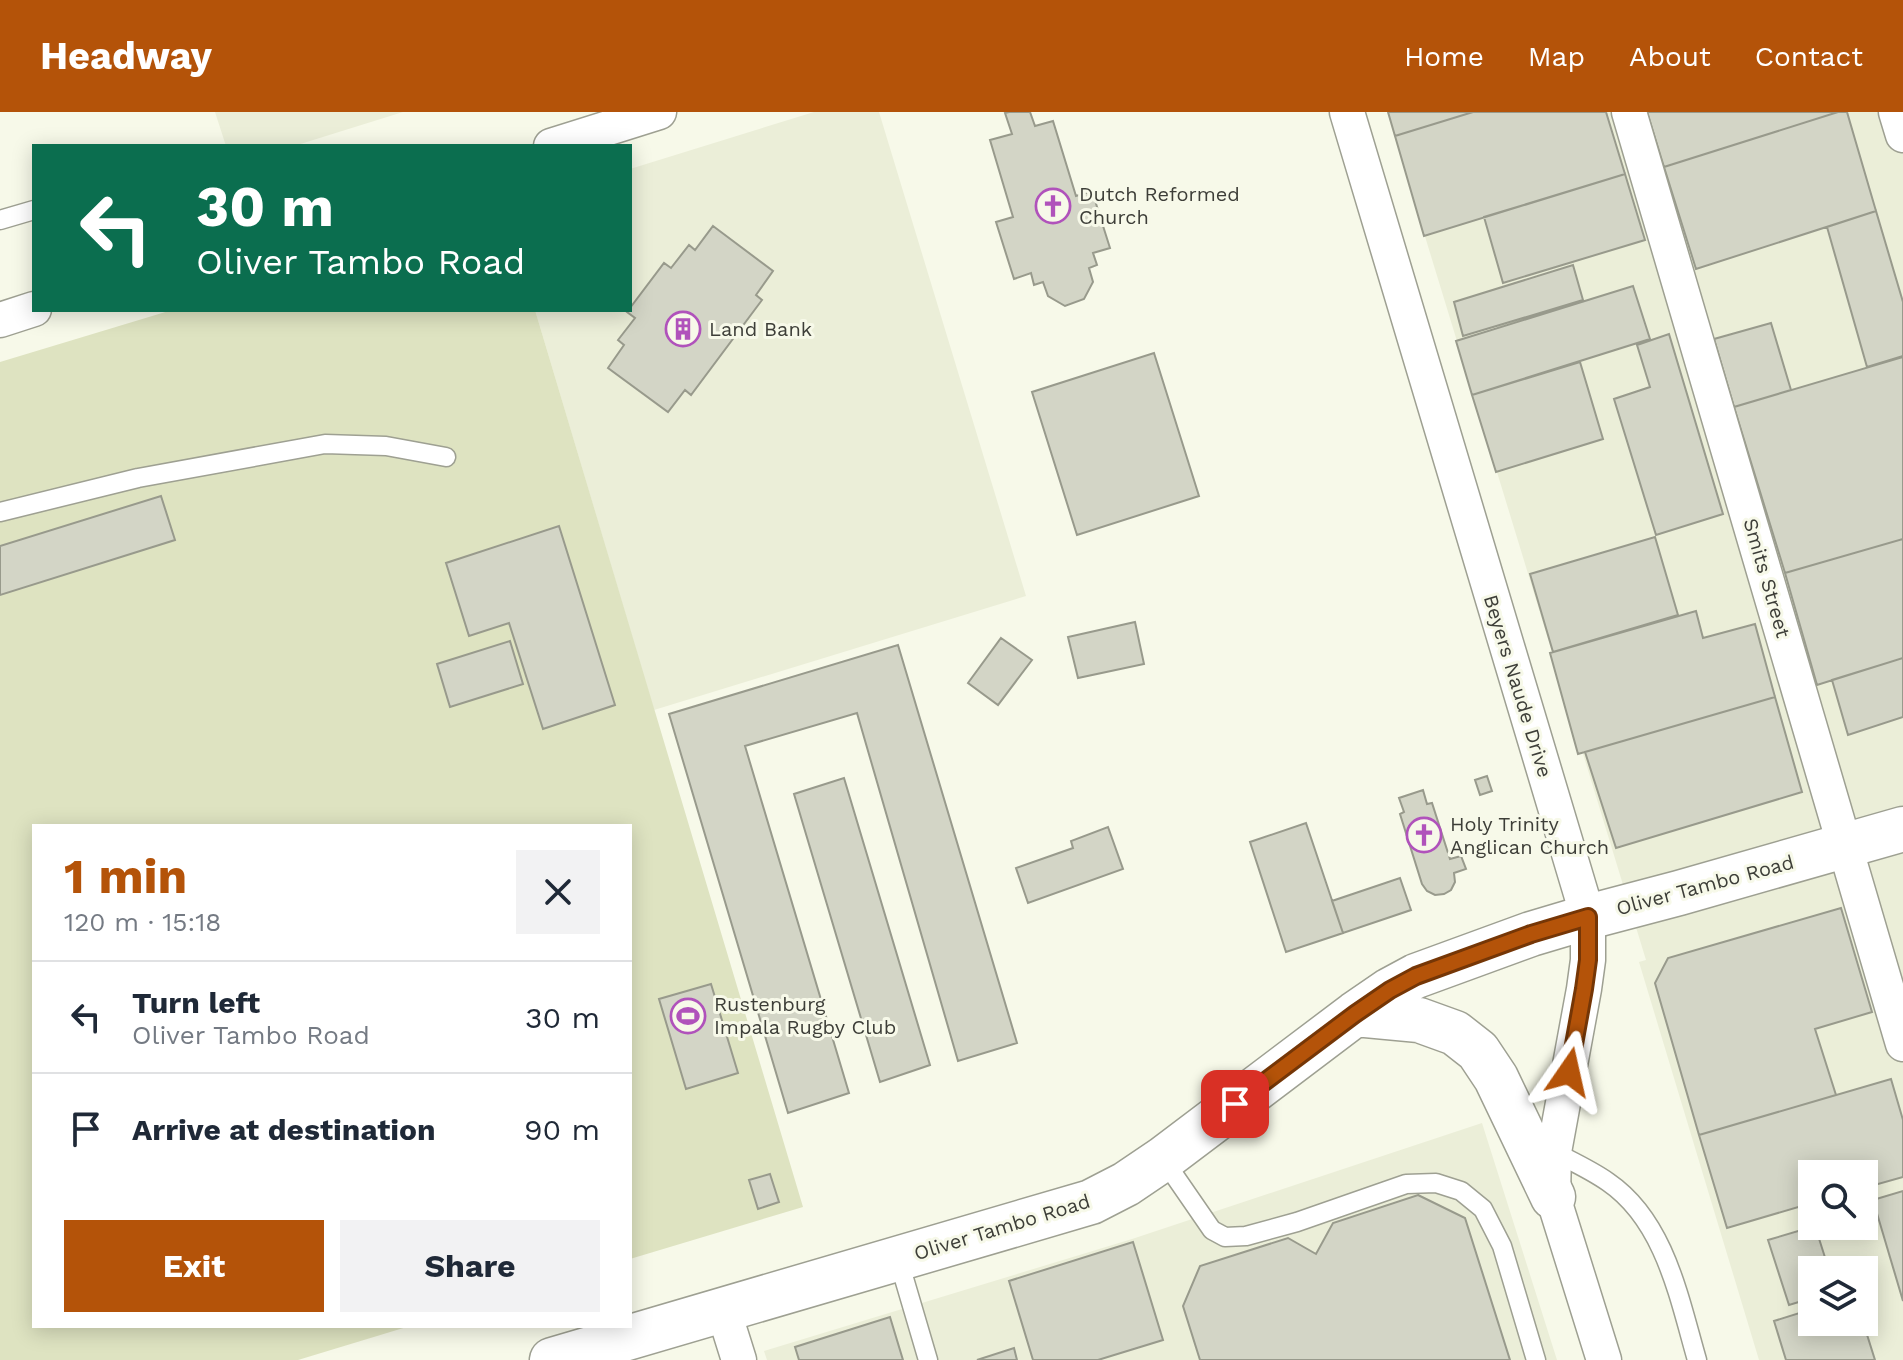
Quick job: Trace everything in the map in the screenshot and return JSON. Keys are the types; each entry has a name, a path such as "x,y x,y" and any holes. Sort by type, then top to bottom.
{"main road":[{"name":"Oliver Tambo Road","path":"552,1360 1091,1202 1126,1184 1163,1159 1355,1014 1416,976 1531,934 1903,829"},
{"path":"1355,1014 1419,1020 1455,1033 1478,1051 1496,1078 1553,1197"}],"street":[{"path":"557,144 659,112"},
{"name":"Beyers Naude Drive","path":"1347,112 1588,917 1588,960 1554,1152 1553,1197 1604,1360"},
{"name":"Smits Street","path":"1629,112 1902,1035"},
{"path":"1896,112 1903,135"},
{"path":"0,320 32,310"},
{"path":"723,1309 739,1360"}],"lane":[{"path":"0,220 32,211"},
{"path":"0,512 138,478 325,444 386,446 446,457"},
{"path":"1554,1152 1608,1182 1628,1199 1651,1230 1670,1267 1697,1360"},
{"path":"1163,1159 1212,1230 1225,1237 1246,1236 1297,1222 1406,1184 1436,1183 1461,1191 1483,1209 1502,1246 1536,1360"},
{"path":"898,1258 928,1360"}],"shaded area":[{"path":"215,112 403,112 300,144 225,144"},
{"path":"814,112 879,112 1026,596 654,710 536,312 632,312 632,168"},
{"path":"1387,112 1903,112 1903,1360 1759,1360 1639,962 1646,960"},
{"name":"Rustenburg Impala Rugby Club","path":"165,312 536,312 803,1207 632,1258 632,824 32,824 32,1328 403,1328 298,1360 0,1360 0,362"},
{"path":"1482,1123 1557,1360 767,1360 764,1351 1132,1239"}],"building":[{"name":"Dutch Reformed Church","path":"1030,112 1035,126 1053,121 1076,196 1092,191 1110,248 1093,253 1097,265 1089,268 1093,282 1084,299 1065,306 1048,296 1043,282 1034,285 1031,273 1014,279 996,222 1013,217 990,140 1012,134 1005,113"},
{"path":"1388,112 1473,112 1395,136"},
{"path":"1473,112 1606,112 1625,174 1424,236 1395,136"},
{"path":"1647,112 1838,112 1664,167"},
{"path":"1838,112 1847,112 1876,211 1696,269 1664,167"},
{"path":"1625,174 1645,240 1503,283 1484,217"},
{"path":"1876,211 1903,302 1903,356 1867,367 1827,227"},
{"name":"Land Bank","path":"713,226 773,271 756,295 762,300 691,395 685,390 668,412 608,368 624,345 618,340 635,318 627,312 632,312 632,305 664,263 671,268 689,245 695,250"},
{"path":"1573,265 1583,300 1463,336 1454,302"},
{"path":"1633,286 1650,339 1472,395 1456,341"},
{"path":"1771,323 1791,390 1734,407 1714,339"},
{"path":"1669,334 1723,514 1656,535 1614,399 1650,387 1637,345"},
{"path":"1154,353 1199,496 1077,535 1032,392"},
{"path":"1903,357 1903,539 1785,573 1734,407"},
{"path":"1580,362 1603,439 1496,472 1472,395"},
{"path":"161,496 175,540 0,595 0,546"},
{"path":"559,526 615,705 543,729 509,623 469,636 446,563"},
{"path":"1655,537 1678,615 1553,652 1530,574"},
{"path":"1903,539 1903,658 1817,685 1785,573"},
{"path":"1696,611 1703,638 1755,624 1775,697 1578,754 1550,653"},
{"path":"1135,622 1144,664 1078,678 1068,637"},
{"path":"1001,638 1032,660 998,705 968,683"},
{"path":"510,641 523,684 450,707 437,664"},
{"path":"898,645 1017,1043 958,1061 857,713 745,746 849,1093 788,1113 669,714"},
{"path":"1903,658 1903,717 1848,735 1832,680"},
{"path":"1775,697 1802,792 1616,848 1585,752"},
{"path":"1487,776 1492,791 1480,795 1475,780"},
{"path":"844,778 930,1065 880,1082 794,794"},
{"name":"Holy Trinity Anglican Church","path":"1423,790 1427,804 1432,803 1450,859 1461,856 1466,869 1454,873 1455,882 1451,890 1444,894 1435,895 1422,884 1400,814 1404,812 1399,798"},
{"path":"1306,823 1343,933 1286,952 1250,842"},
{"path":"1108,827 1123,869 1028,903 1016,868 1073,848 1071,841"},
{"path":"1400,878 1411,910 1343,933 1332,901"},
{"path":"1841,908 1872,1012 1815,1029 1836,1095 1699,1135 1655,983 1668,958"},
{"path":"711,984 738,1073 686,1089 659,999"},
{"path":"1891,1079 1903,1120 1903,1177 1878,1184 1878,1160 1798,1160 1798,1207 1727,1228 1699,1135"},
{"path":"770,1174 779,1202 758,1209 749,1180"},
{"path":"1903,1191 1903,1301 1878,1217 1878,1198"},
{"path":"1418,1195 1465,1218 1510,1360 1200,1360 1183,1306 1200,1266 1288,1238 1316,1254 1333,1223"},
{"path":"1798,1231 1798,1240 1819,1240 1825,1256 1798,1256 1798,1302 1789,1305 1768,1240"},
{"path":"1133,1242 1163,1340 1098,1360 1033,1360 1009,1281"},
{"path":"1798,1313 1798,1336 1867,1336 1875,1360 1786,1360 1774,1321"},
{"path":"890,1317 903,1360 799,1360 795,1347"},
{"path":"1014,1348 1017,1360 977,1360"}],"place":[{"name":"Dutch Reformed Church","path":"1053,206"},
{"name":"Land Bank","path":"683,329"},
{"name":"Holy Trinity Anglican Church","path":"1424,835"},
{"name":"Rustenburg Impala Rugby Club","path":"688,1016"}],"route":[{"path":"1235,1104 1355,1014 1416,976 1531,934 1588,917 1588,960 1569,1072"}]}
